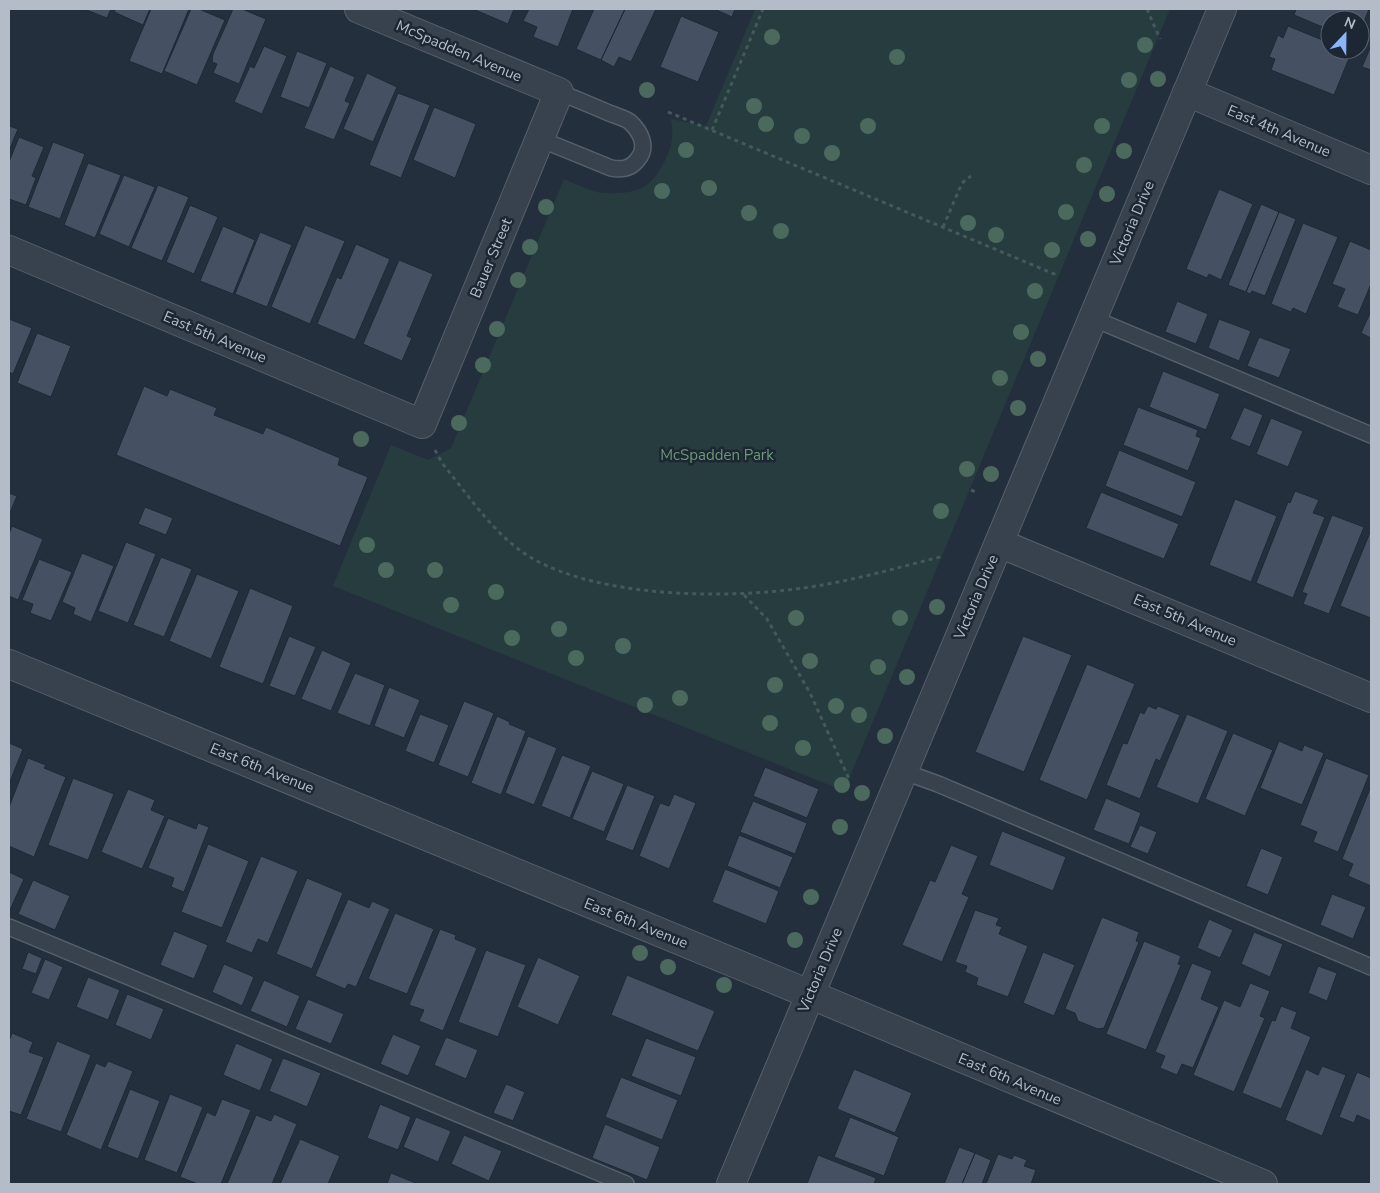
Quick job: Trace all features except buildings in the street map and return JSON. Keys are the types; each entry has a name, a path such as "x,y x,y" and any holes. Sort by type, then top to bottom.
{"street":[{"name":"McSpadden Avenue","path":"359,9 559,92"},
{"name":"Victoria Drive","path":"730,1184 1222,9"},
{"name":"Bauer Street","path":"422,424 559,92"},
{"name":"East 4th Avenue","path":"1187,92 1371,170"},
{"name":"East 5th Avenue","path":"9,250 422,424"},
{"name":"East 5th Avenue","path":"999,543 1371,698"},
{"name":"East 6th Avenue","path":"9,664 1263,1184"}],"lane":[{"path":"540,139 611,168 629,168 641,155 643,146 640,133 629,121 559,92"},
{"path":"1092,318 1371,434"},
{"path":"902,771 938,784 1371,967"},
{"path":"9,927 626,1184"}],"path":[{"path":"712,130 763,9"},
{"path":"1147,9 1160,40"},
{"path":"668,112 1059,276"},
{"path":"943,228 962,183 971,176"},
{"path":"433,448 442,464 501,535 530,557 566,574 611,585 669,592 744,594 822,585 944,556"},
{"path":"971,490 978,493"},
{"path":"744,594 767,619 810,693 850,781"}],"green space":[{"name":"McSpadden Park","path":"755,9 1170,9 844,791 333,586 391,445 428,460 451,448 564,179 593,191 605,193 629,192 647,185 658,173 672,142 671,119 706,126"}]}
